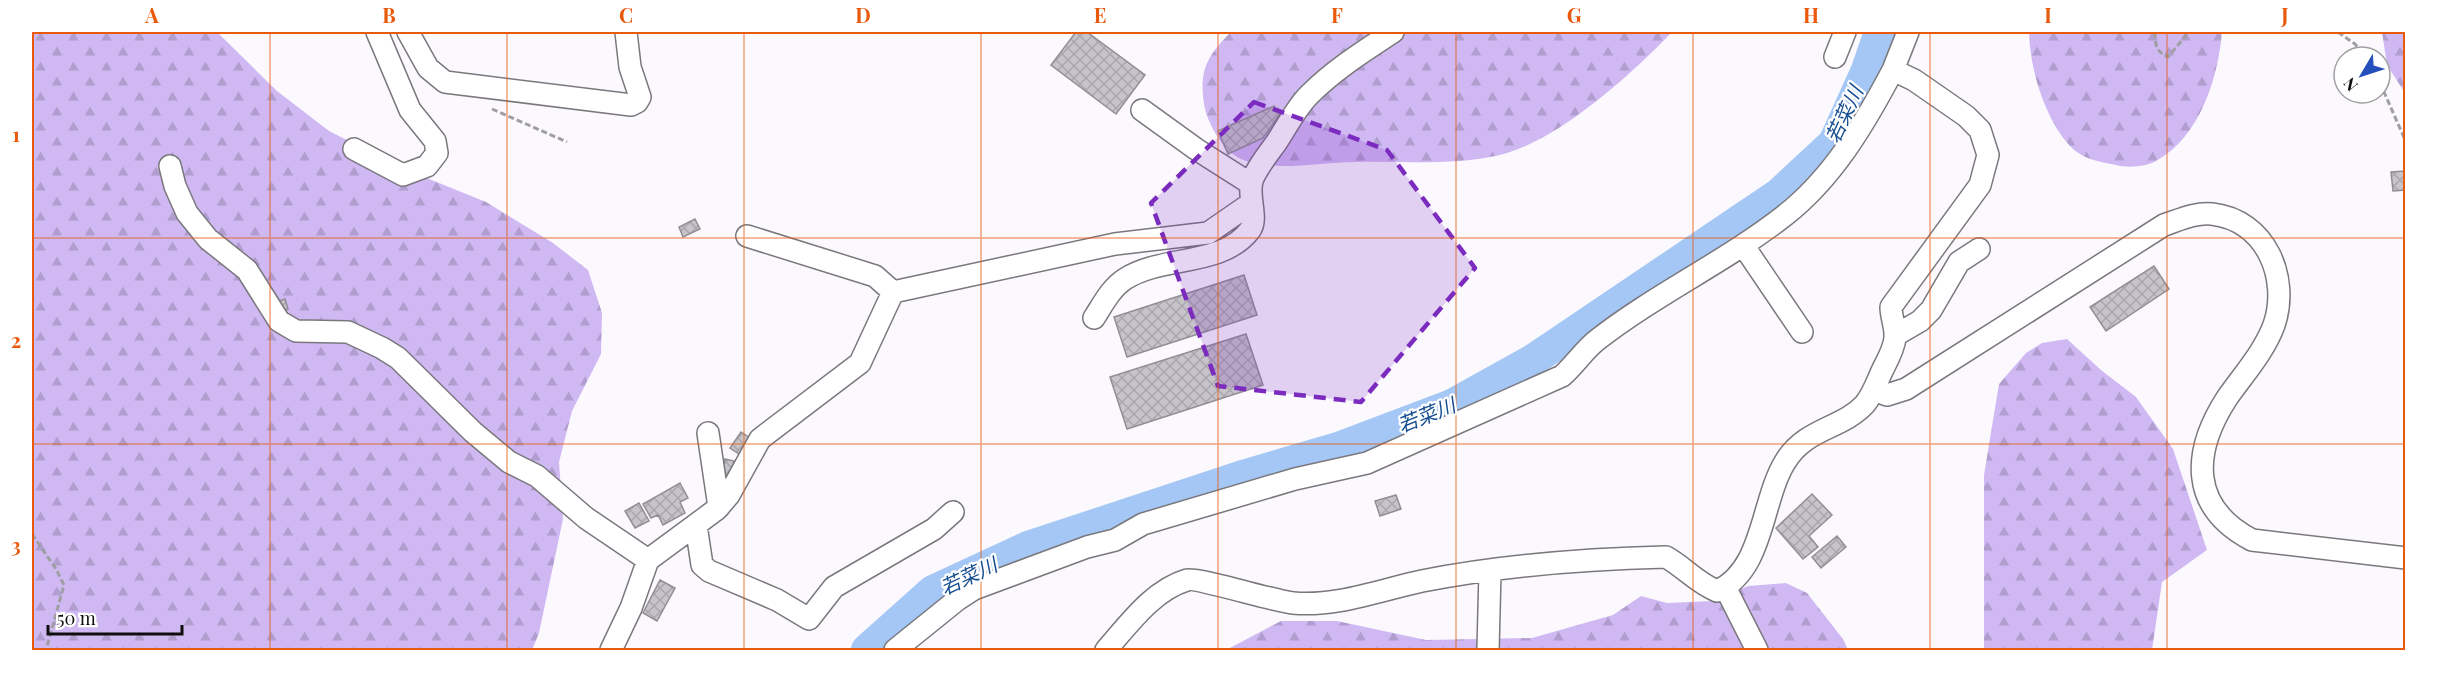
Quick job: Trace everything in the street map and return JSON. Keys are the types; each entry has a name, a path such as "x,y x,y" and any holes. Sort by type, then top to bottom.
{"street":[{"path":"354,148 403,175 428,166 437,153 435,141 410,110 377,32"},
{"path":"408,32 428,68 445,82 631,105 640,97 630,67 626,32"},
{"path":"893,292 1115,244 1208,233 1250,194 1308,96 1346,63 1393,32"},
{"path":"1835,57 1845,32"},
{"path":"895,651 957,600 974,590 1087,547 1115,540 1143,524 1295,479 1367,463 1562,376 1597,340 1743,245 1786,214 1827,174 1869,116 1893,70 1908,32"},
{"path":"1893,70 1914,80 1966,116 1980,130 1988,154 1980,185 1891,306 1891,318 1896,335"},
{"path":"1094,318 1112,291 1124,279 1155,265 1206,256 1234,244 1251,229 1254,219 1250,194 1142,110"},
{"path":"170,166 175,186 187,213 208,239 247,270 279,321 296,331 348,332 398,358 509,462 537,476 586,518 648,560"},
{"path":"1874,390 1887,395 1906,389 2164,225 2197,214 2212,214 2235,220 2252,230 2264,244 2271,258 2279,288 2277,311 2268,339 2225,401 2204,444 2201,469 2204,490 2219,517 2233,530 2252,540 2406,558"},
{"path":"747,236 875,276 893,292"},
{"path":"1743,245 1802,332"},
{"path":"1107,651 1135,616 1170,586 1191,579 1255,596 1294,603 1356,598 1422,581 1526,564 1666,556 1701,584 1717,591 1731,584 1748,562 1776,478 1791,453 1813,434 1856,412 1874,390 1896,335 1920,321 1931,310 1959,262 1979,249"},
{"path":"611,651 632,608 648,560 719,507 729,495 760,439 860,363 893,292"},
{"path":"708,433 719,507"},
{"path":"696,525 702,565 708,571 777,600 809,619 834,587 934,529 953,512"},
{"path":"1488,651 1490,571"},
{"path":"1725,587 1757,651"}],"path":[{"path":"2155,32 2155,43 2160,54 2168,57 2189,32"},
{"path":"2338,32 2356,45"},
{"path":"2390,105 2406,142"},
{"path":"488,107 567,142"},
{"path":"32,534 64,585 46,651"}],"highlighted area":[{"path":"1254,102 1387,150 1475,268 1361,402 1218,386 1151,203"}],"green space":[{"path":"32,32 217,32 277,91 329,131 407,170 486,202 553,243 588,270 602,313 601,354 572,411 559,462 563,519 539,633 532,650 32,650"},
{"path":"1231,32 1672,32 1593,104 1546,136 1500,155 1464,161 1354,162 1282,166 1253,163 1234,155 1217,136 1209,119 1204,104 1204,73 1211,56"},
{"path":"2029,32 2222,32 2211,87 2195,122 2171,150 2156,161 2131,167 2103,163 2085,157 2070,146 2053,121 2040,92 2032,61"},
{"path":"2382,32 2405,32 2405,93 2392,73 2392,45 2384,45"},
{"path":"2067,339 2101,370 2136,397 2173,449 2207,550 2162,582 2152,650 1984,650 1984,475 1999,384 2026,353 2042,343"},
{"path":"1786,583 1807,593 1843,639 1848,650 1226,650 1281,621 1337,621 1426,640 1532,638 1613,615 1641,596 1667,603 1712,601 1748,586"}],"building":[{"path":"1076,32 1087,32 1145,75 1116,114 1051,65"},
{"path":"1274,106 1280,114 1263,138 1228,154 1218,131"},
{"path":"2405,171 2406,190 2393,191 2391,172"},
{"path":"695,219 700,229 683,237 679,227"},
{"path":"2154,266 2169,289 2106,331 2090,307"},
{"path":"1244,275 1257,315 1127,357 1114,317"},
{"path":"285,299 288,309 280,312 277,302"},
{"path":"1246,334 1263,385 1127,429 1110,377"},
{"path":"741,432 750,438 739,454 730,448"},
{"path":"725,459 734,461 728,482 720,479"},
{"path":"680,483 688,498 680,502 685,513 663,525 658,515 651,518 643,504"},
{"path":"1812,494 1832,515 1809,536 1818,547 1803,559 1776,528"},
{"path":"1396,495 1401,509 1380,516 1375,501"},
{"path":"639,503 649,521 635,528 625,511"},
{"path":"1837,536 1846,547 1821,568 1812,557"},
{"path":"660,580 675,588 657,621 643,613"}],"waterway":[{"name":"若菜川","path":"867,650 933,591 1028,547 1246,475 1341,447 1452,405 1533,360 1779,194 1834,143 1867,70 1880,32"}]}
